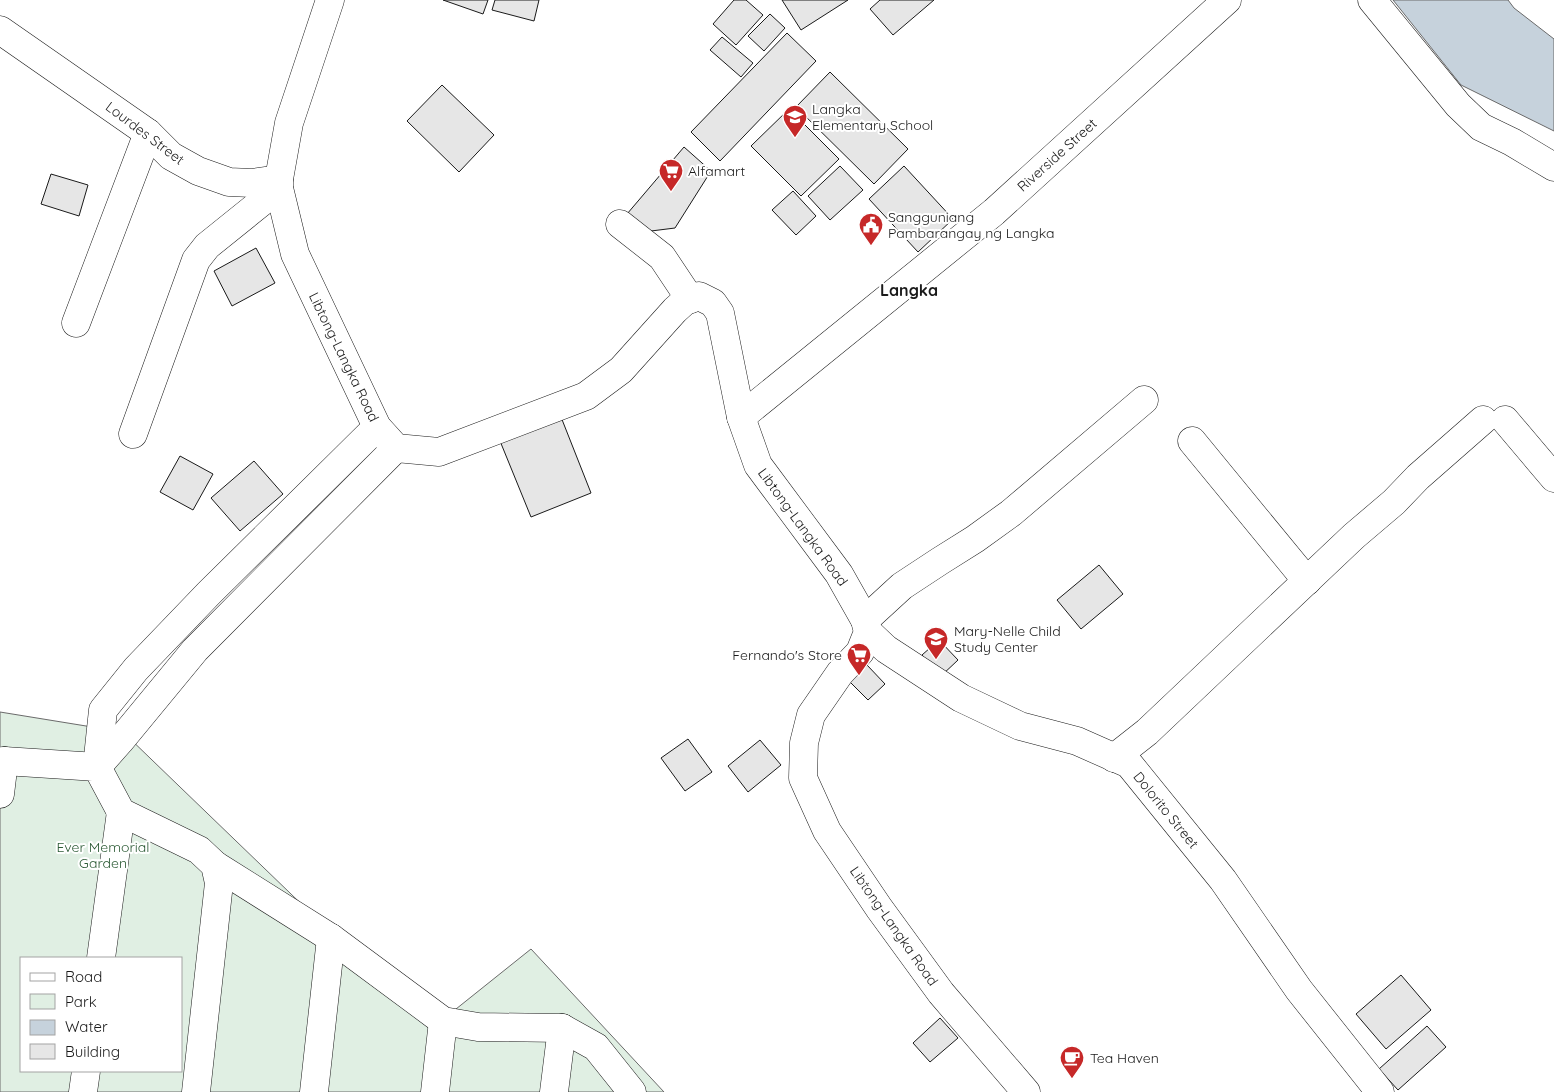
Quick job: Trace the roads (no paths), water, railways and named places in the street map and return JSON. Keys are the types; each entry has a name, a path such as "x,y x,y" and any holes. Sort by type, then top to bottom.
{"street":[{"name":"Libtong-Langka Road","path":"330,0 289,123 279,184 295,254 377,427 396,448"},
{"name":"Riverside Street","path":"741,417 994,212 1227,0"},
{"path":"1372,0 1458,105 1481,127 1512,142 1554,167"},
{"name":"Lourdes Street","path":"0,30 148,133 171,156 198,171 229,182 279,184"},
{"path":"76,323 148,133"},
{"path":"133,434 196,260 206,246 279,184"},
{"path":"97,767 195,650 396,448 439,452 586,396 620,370 675,310 690,299 662,257 620,224"},
{"name":"Libtong-Langka Road","path":"690,299 699,296 714,303 720,314 741,417 758,466 839,574 866,626 860,652 840,673 811,714 804,743 803,778 827,831 879,908 941,993 1026,1092"},
{"path":"866,626 902,586 940,560 975,540 1011,513 1144,400"},
{"path":"1114,758 1147,732 1354,536 1394,502 1418,477 1494,420 1554,478"},
{"path":"101,957 121,812 97,767 102,710 130,676 209,593 377,427"},
{"path":"1192,441 1307,581"},
{"name":"Dolorito Street","path":"866,626 886,649 961,698 1020,726 1077,741 1129,764 1223,880 1299,990 1380,1092"},
{"path":"0,794 2,762 97,767"},
{"path":"121,812 199,850 215,865 331,938 443,1021 478,1027 562,1028 596,1047 632,1092"},
{"path":"196,1092 219,884 215,865"},
{"path":"314,1092 331,938"},
{"path":"435,1092 443,1021"},
{"path":"554,1092 562,1028"},
{"path":"83,1092 86,1072"}],"water":[{"path":"1393,0 1508,0 1514,8 1554,39 1554,131 1461,85"}],"place":[{"name":"Langka Elementary School","path":"795,138"},
{"name":"Alfamart","path":"671,192"},
{"name":"Sangguniang Pambarangay ng Langka","path":"871,246"},
{"name":"Mary-Nelle Child Study Center","path":"936,660"},
{"name":"Fernando's Store","path":"859,676"},
{"name":"Tea Haven","path":"1072,1079"}],"district":[{"name":"Langka","path":"909,290"}],"park label":[{"name":"Ever Memorial Garden","path":"103,856"}]}
